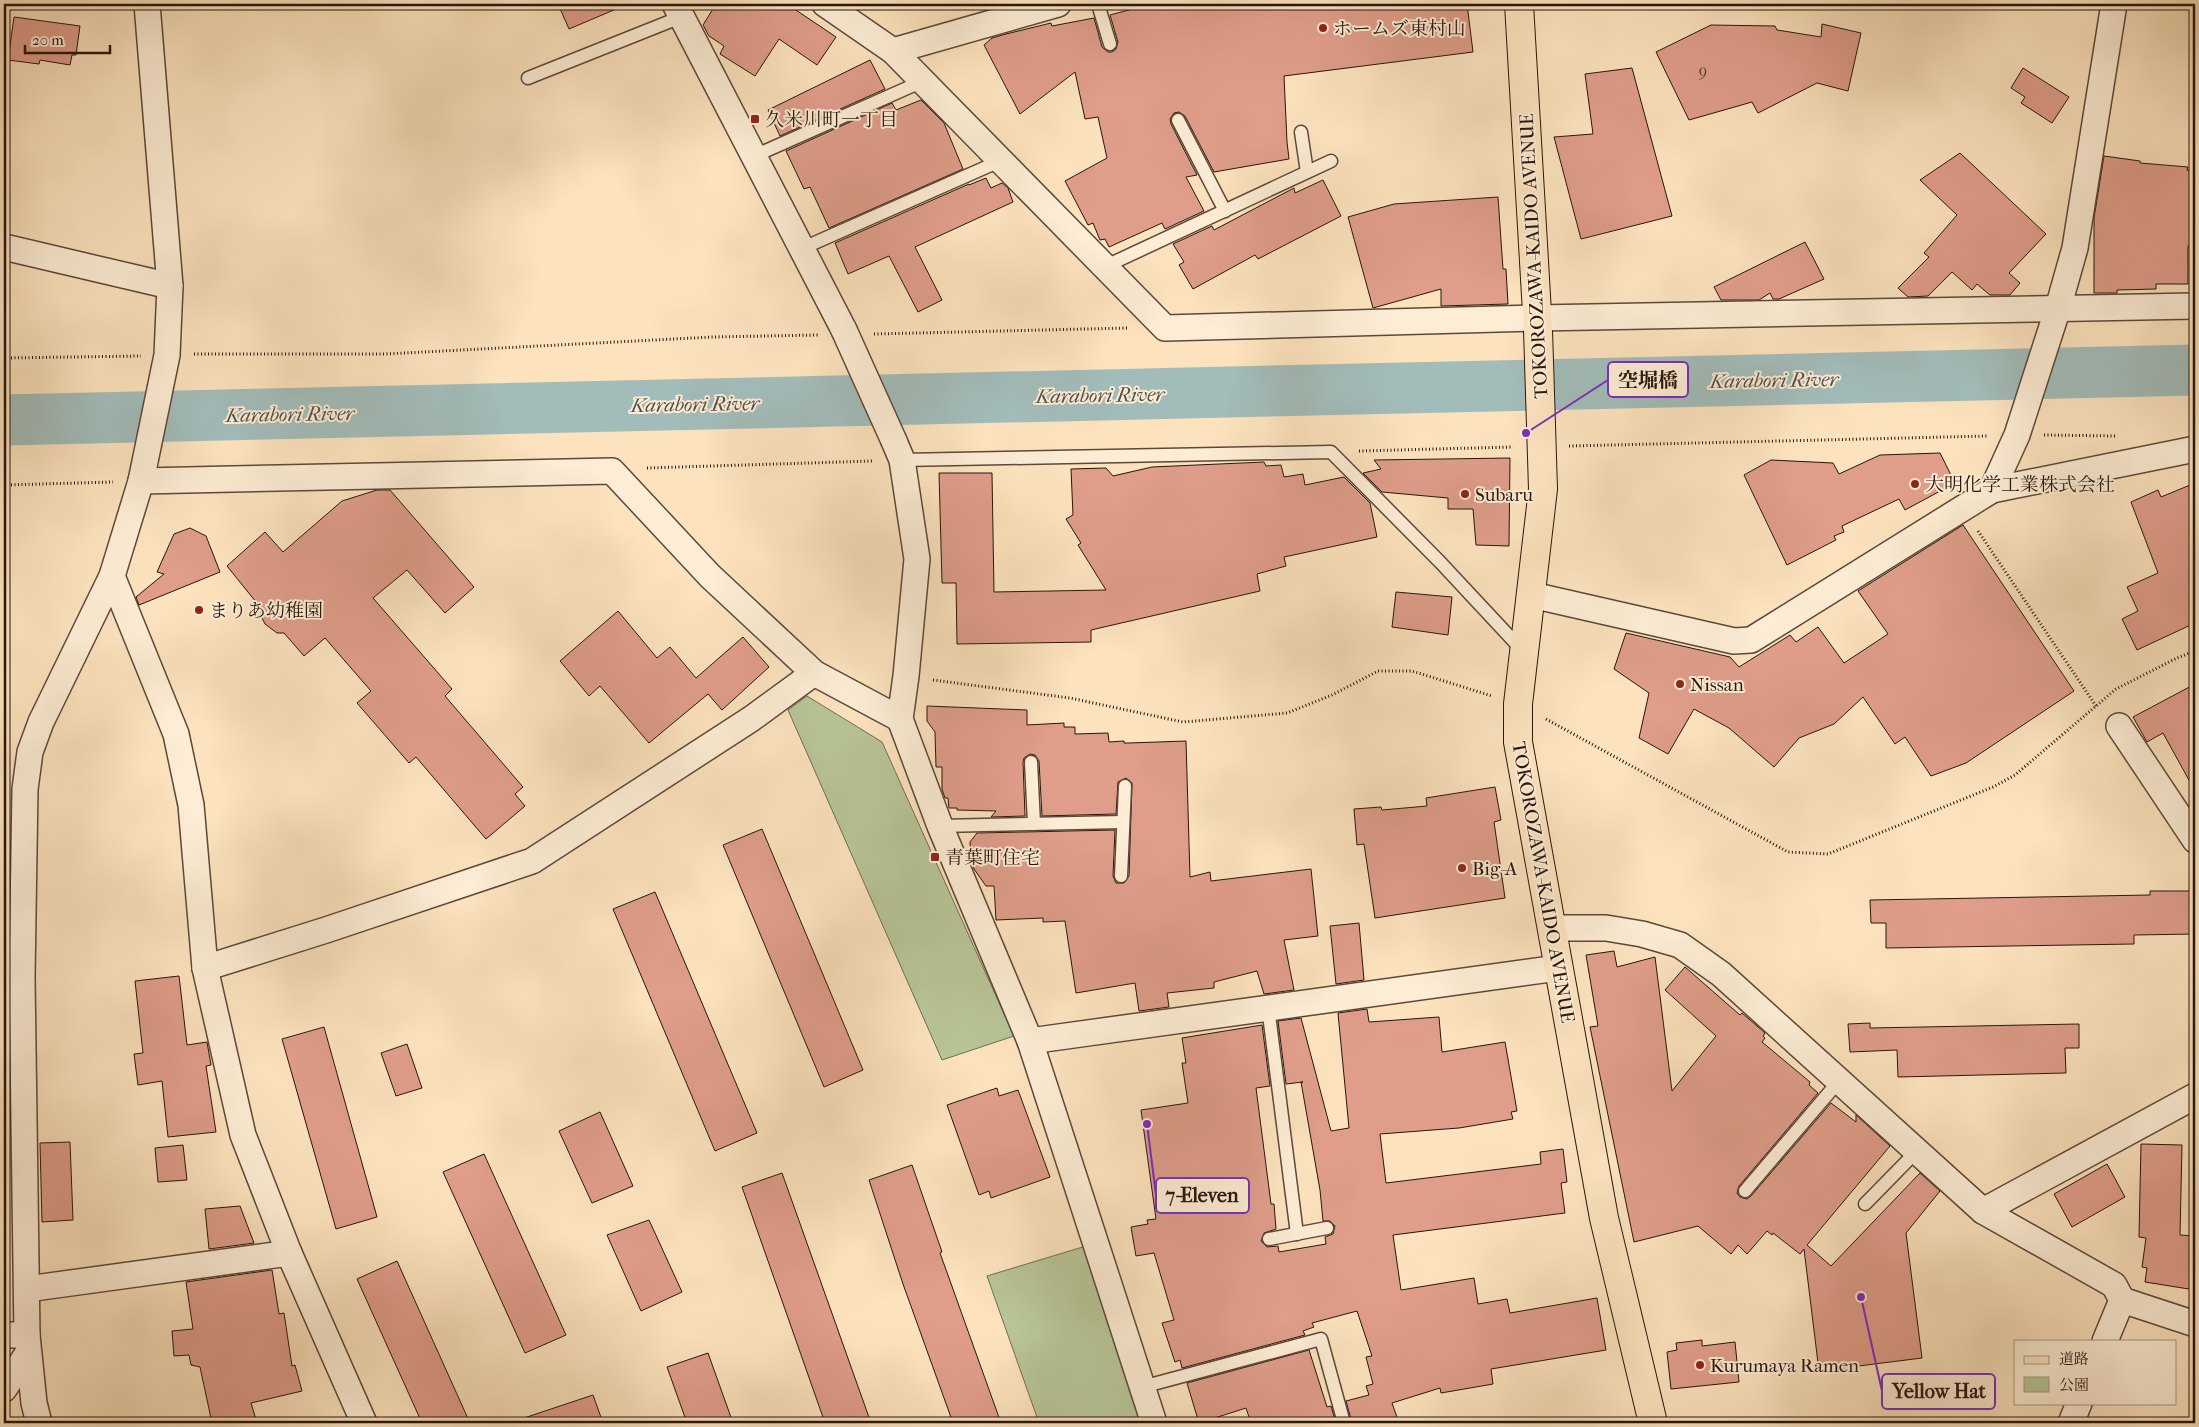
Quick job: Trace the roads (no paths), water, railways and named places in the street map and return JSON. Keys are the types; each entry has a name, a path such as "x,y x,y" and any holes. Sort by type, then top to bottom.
{"main road":[{"name":"TOKOROZAWA-KAIDO AVENUE","path":"1520,4 1538,324 1543,439 1543,489 1518,704 1518,742 1604,1218 1653,1423"}],"street":[{"path":"4,1389 19,1341 27,1289 13,975 25,789 30,752 41,722 112,576 142,476 167,355 170,286 147,4"},
{"path":"825,4 893,51 1165,328 1538,324 2058,308 2195,306"},
{"path":"893,51 1058,4"},
{"path":"1992,490 2019,430 2058,308 2074,248 2114,4"},
{"path":"678,10 803,248 834,332 898,450 917,559 900,719 940,826 1030,1041 1154,1423"},
{"path":"4,246 170,286"},
{"path":"1532,595 1734,641 1751,640 1992,490 2195,449"},
{"path":"142,476 612,471 710,576 814,673 900,719"},
{"path":"112,576 176,734 191,806 205,968 243,1135 289,1253 364,1423"},
{"path":"205,968 326,930 532,861 751,719 814,673"},
{"path":"2119,726 2195,840"},
{"path":"1552,928 1606,928 1642,934 1680,945 1721,974 1984,1211 2114,1285 2122,1300 2195,1324"},
{"path":"1030,1041 1558,968"},
{"path":"1984,1211 2195,1096"},
{"path":"27,1289 289,1253"},
{"path":"2105,1340 2122,1300"},
{"path":"19,1341 40,1423"},
{"path":"2071,1423 2079,1404"}],"lane":[{"path":"1098,4 1110,44"},
{"path":"528,78 678,10"},
{"path":"754,156 923,81"},
{"path":"1178,120 1225,211"},
{"path":"1301,132 1307,172"},
{"path":"803,248 1000,161"},
{"path":"1106,266 1331,161"},
{"path":"898,450 1331,452 1440,562 1524,652"},
{"path":"1031,762 1034,824"},
{"path":"1121,876 1125,786"},
{"path":"940,826 1123,822"},
{"path":"1268,1007 1298,1234"},
{"path":"1744,1191 1839,1081"},
{"path":"1865,1204 1916,1151"},
{"path":"1270,1239 1327,1228"},
{"path":"1142,1387 1321,1339 1344,1423"}],"waterway":[{"name":"Karabori River","path":"4,420 2195,370"}],"place":[{"name":"ホームズ東村山","path":"1323,28"},
{"name":"久米川町一丁目","path":"755,119"},
{"name":"空堀橋","path":"1526,433"},
{"name":"大明化学工業株式会社","path":"1915,484"},
{"name":"Subaru","path":"1465,494"},
{"name":"まりあ幼稚園","path":"199,610"},
{"name":"Nissan","path":"1680,684"},
{"name":"青葉町住宅","path":"935,857"},
{"name":"Big-A","path":"1462,868"},
{"name":"7-Eleven","path":"1147,1124"},
{"name":"Yellow Hat","path":"1861,1297"},
{"name":"Kurumaya Ramen","path":"1700,1365"}]}
